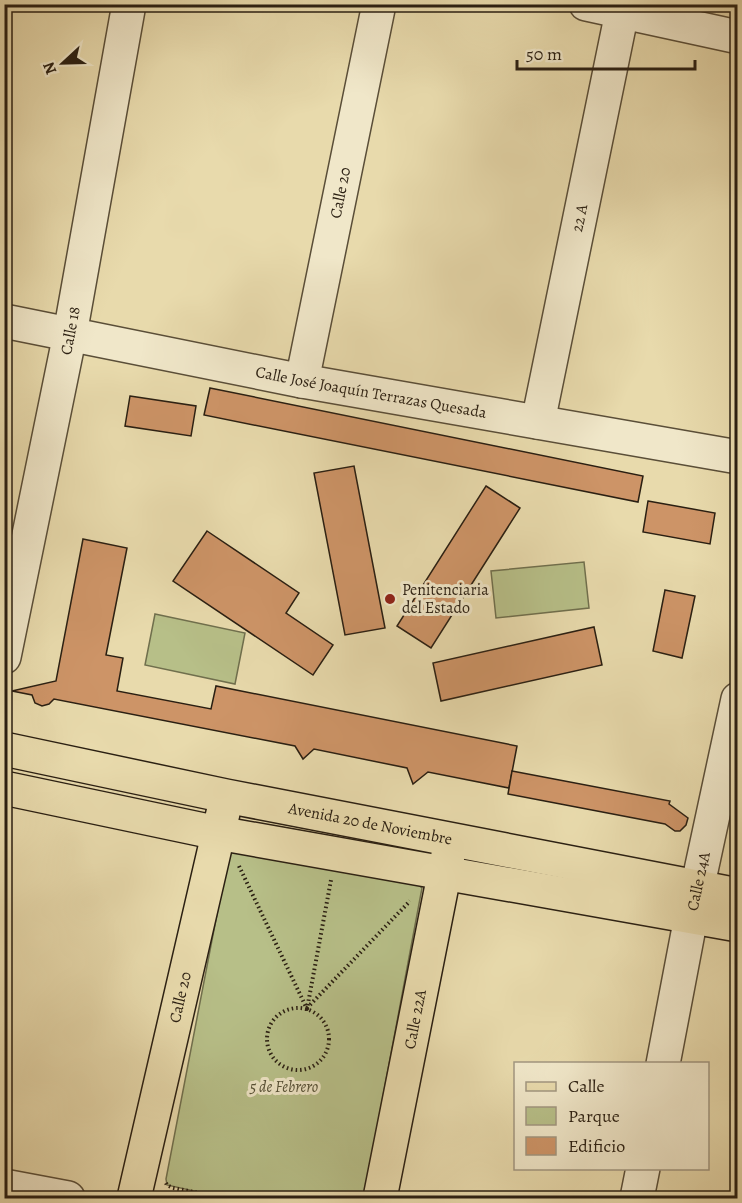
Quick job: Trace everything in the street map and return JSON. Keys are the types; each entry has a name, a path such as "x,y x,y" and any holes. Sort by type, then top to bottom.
{"main road":[{"name":"Avenida 20 de Noviembre","path":"4,750 451,841 694,902 738,925"},
{"name":"Avenida 20 de Noviembre","path":"4,788 218,833 445,872 694,902 738,895"},
{"name":"Calle 20","path":"134,1198 226,796"},
{"name":"Calle 22A","path":"380,1198 451,841"}],"street":[{"name":"Calle 18","path":"4,657 70,334 129,4"},
{"name":"Calle 20","path":"302,381 379,4"},
{"path":"586,4 738,37"},
{"name":"22 A","path":"537,422 622,12"},
{"name":"Calle José Joaquín Terrazas Quesada","path":"4,321 302,381 738,457"},
{"name":"Calle 24A","path":"663,1062 694,902 738,699"},
{"path":"637,1198 643,1170"},
{"path":"4,1186 68,1198"}],"path":[{"path":"237,860 307,1009 324,1021 328,1031 327,1052 321,1060 312,1067 291,1070 275,1060 269,1051 267,1031 271,1022 287,1010 307,1009"},
{"path":"307,1009 332,878"},
{"path":"307,1009 414,897"},
{"path":"165,1179 167,1185 173,1188 225,1198"}],"green space":[{"path":"584,562 589,608 496,618 491,571"},
{"path":"155,614 245,633 235,684 145,665"},
{"name":"5 de Febrero","path":"232,850 418,884 422,888 364,1198 225,1198 167,1185 166,1179 228,857"}],"building":[{"path":"210,388 643,476 638,502 204,415"},
{"path":"130,396 196,406 191,436 125,426"},
{"path":"354,466 385,628 345,635 314,473"},
{"path":"486,486 520,508 431,648 397,626"},
{"path":"648,501 715,513 710,544 643,532"},
{"path":"207,531 299,593 286,613 333,645 313,675 173,581"},
{"path":"83,539 127,548 106,655 123,658 117,691 211,709 216,686 517,746 509,788 428,772 413,784 407,768 314,749 303,759 295,746 54,699 42,706 35,703 32,695 12,691 56,681"},
{"path":"665,590 695,596 682,658 653,651"},
{"path":"594,627 602,665 441,701 433,663"},
{"path":"512,771 670,801 669,804 688,818 686,825 680,831 675,831 665,824 508,794"}],"place":[{"name":"Penitenciaria del Estado","path":"390,599"}]}
